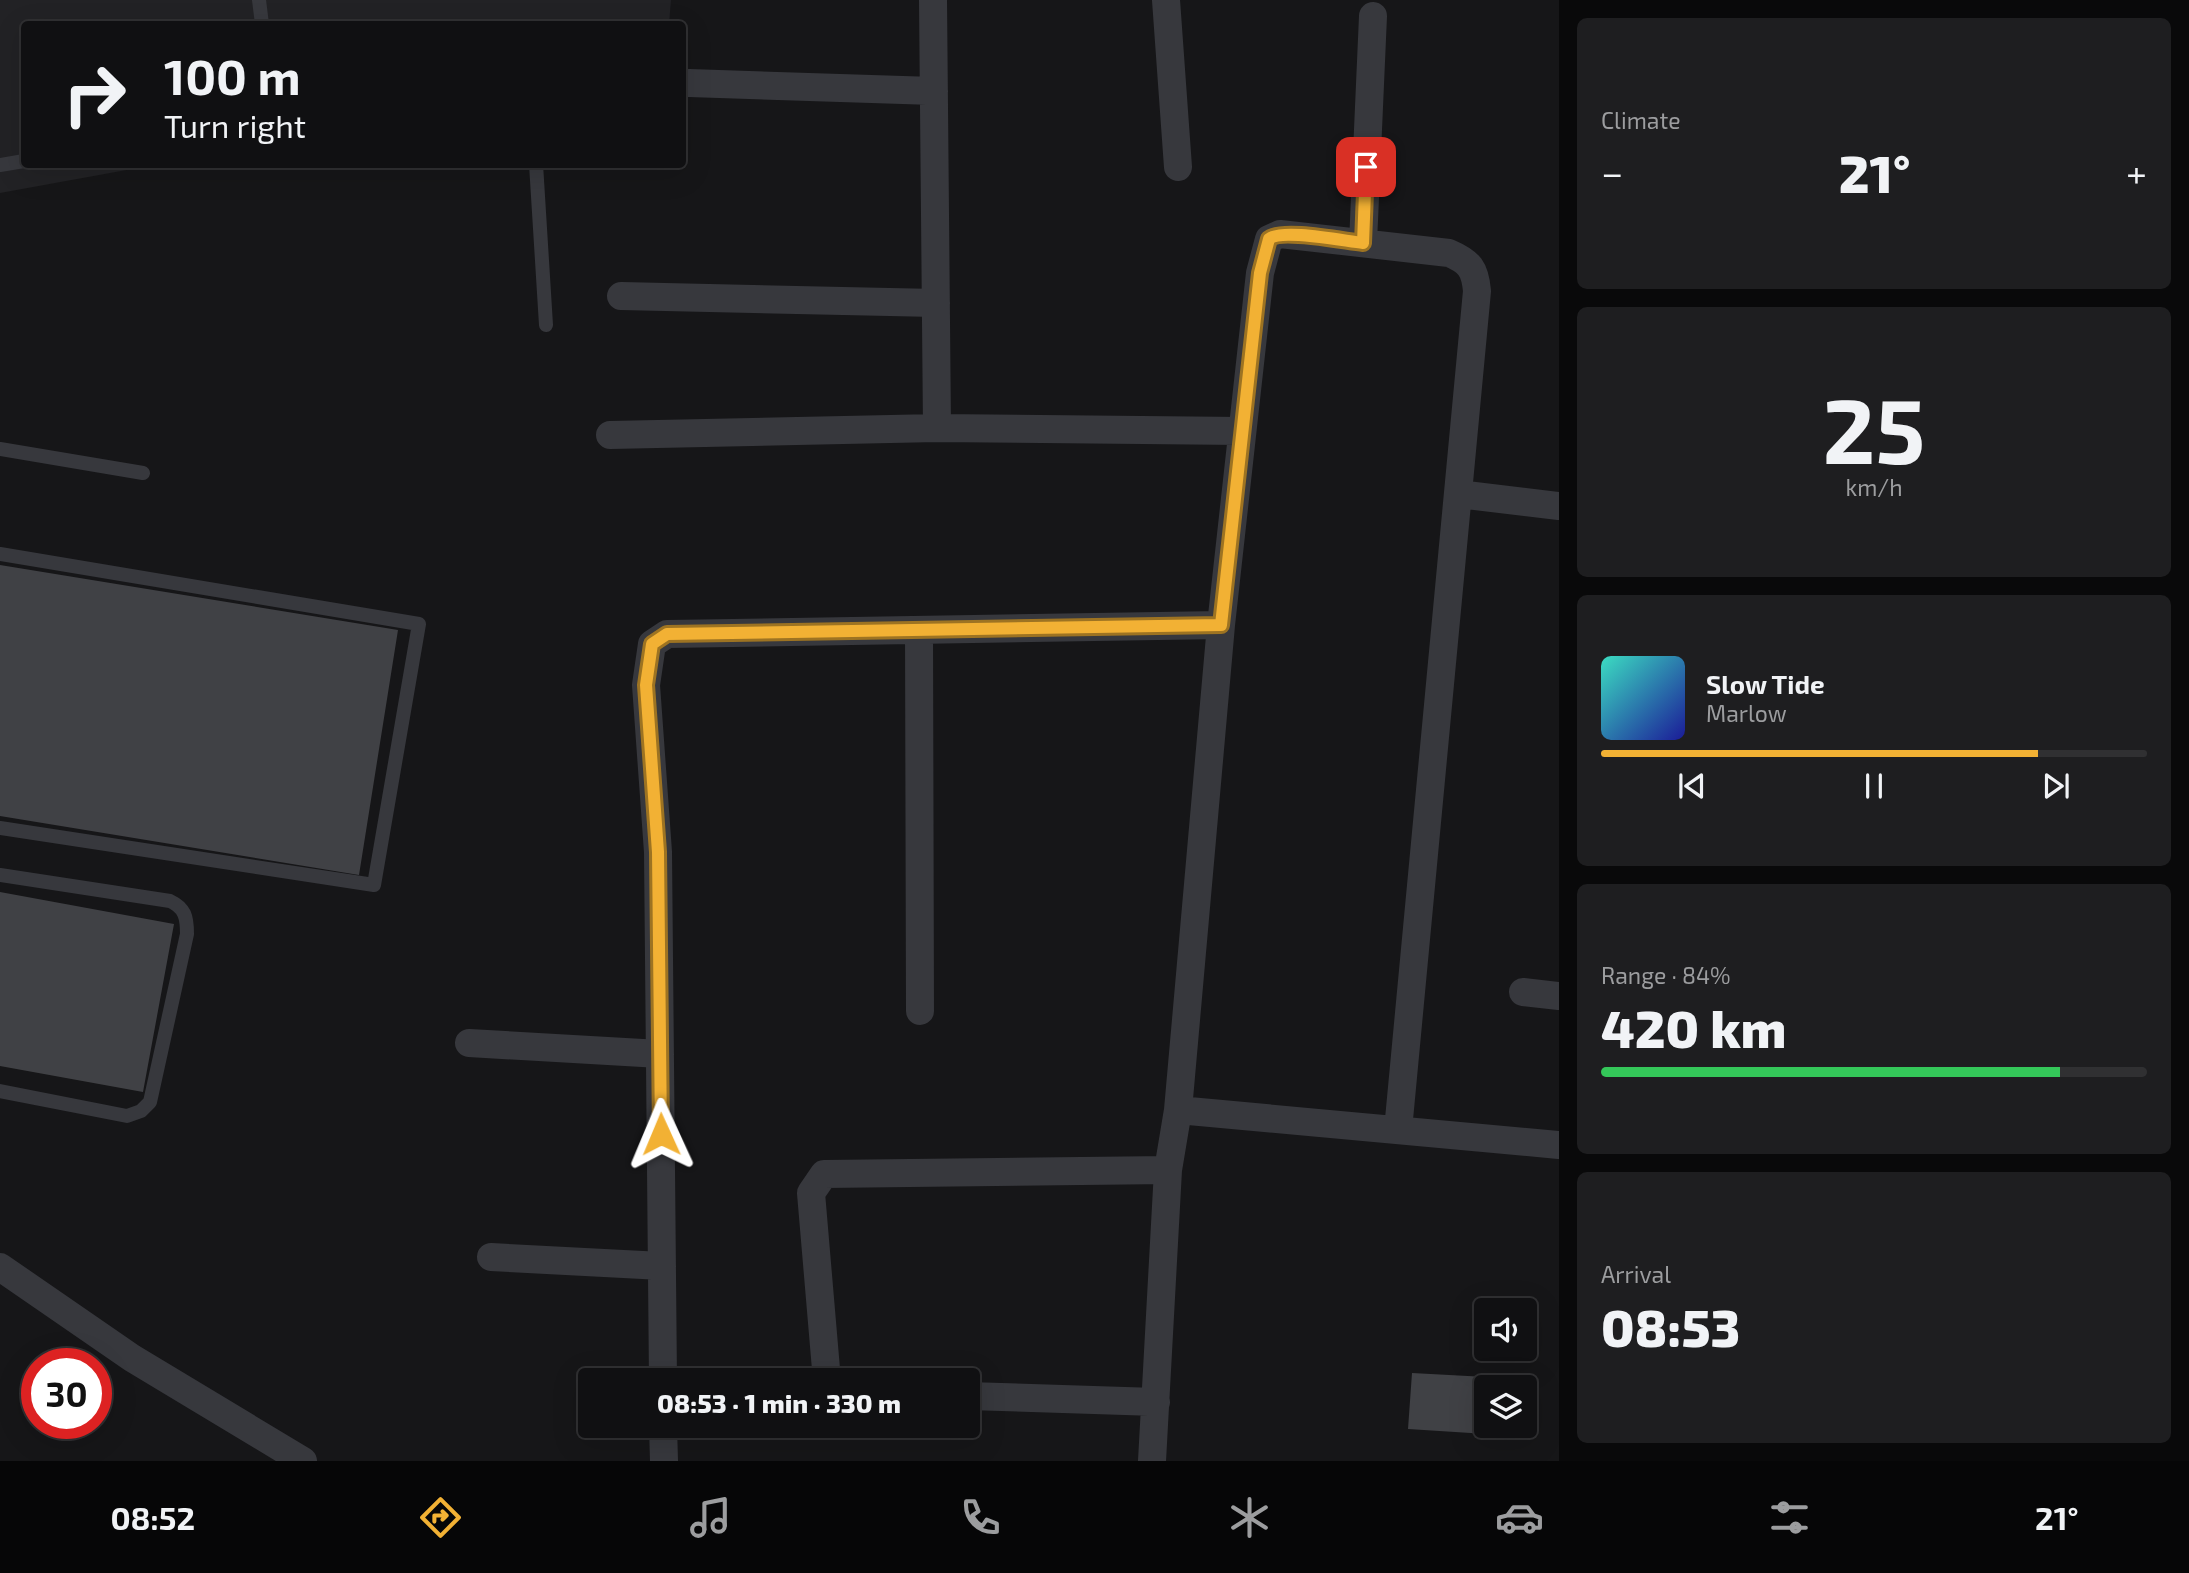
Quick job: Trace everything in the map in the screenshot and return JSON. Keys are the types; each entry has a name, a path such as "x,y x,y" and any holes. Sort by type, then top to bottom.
{"street":[{"path":"933,0 937,428"},
{"path":"1166,0 1178,167"},
{"path":"1363,243 1373,16"},
{"path":"689,83 934,91"},
{"path":"1152,1461 1168,1170 1178,1110 1221,625 1242,431 1260,273 1269,239 1286,234 1449,253 1468,262 1476,271 1477,291 1398,1130"},
{"path":"621,296 936,303"},
{"path":"610,435 937,428 1242,431"},
{"path":"1458,494 1559,506"},
{"path":"663,1368 658,852 646,685 652,644 667,634 1221,625"},
{"path":"919,630 920,1011"},
{"path":"1523,992 1559,996"},
{"path":"469,1043 660,1054"},
{"path":"1178,1110 1559,1145"},
{"path":"826,1368 811,1193 824,1174 1168,1170"},
{"path":"491,1257 662,1266"},
{"path":"0,1267 132,1358 303,1461"},
{"path":"980,1396 1156,1402"},
{"path":"663,1438 664,1461"}],"lane":[{"path":"259,0 262,21"},
{"path":"0,165 21,162"},
{"path":"536,168 546,325"},
{"path":"0,449 143,473"},
{"path":"0,554 419,624 374,885 0,828"},
{"path":"0,875 170,901 180,906 187,926 150,1102 141,1111 127,1116 0,1091"}],"shaded area":[{"path":"0,0 671,0 669,21 21,21 21,168 138,168 0,193"}],"building":[{"path":"0,565 398,630 359,875 0,816"},
{"path":"0,892 174,924 143,1092 0,1066"},
{"path":"1412,1373 1474,1376 1474,1433 1408,1429"}],"route":[{"path":"661,1134 658,852 646,685 648,656 652,644 667,634 1221,625 1260,273 1269,239 1286,234 1363,243 1366,167"}]}
